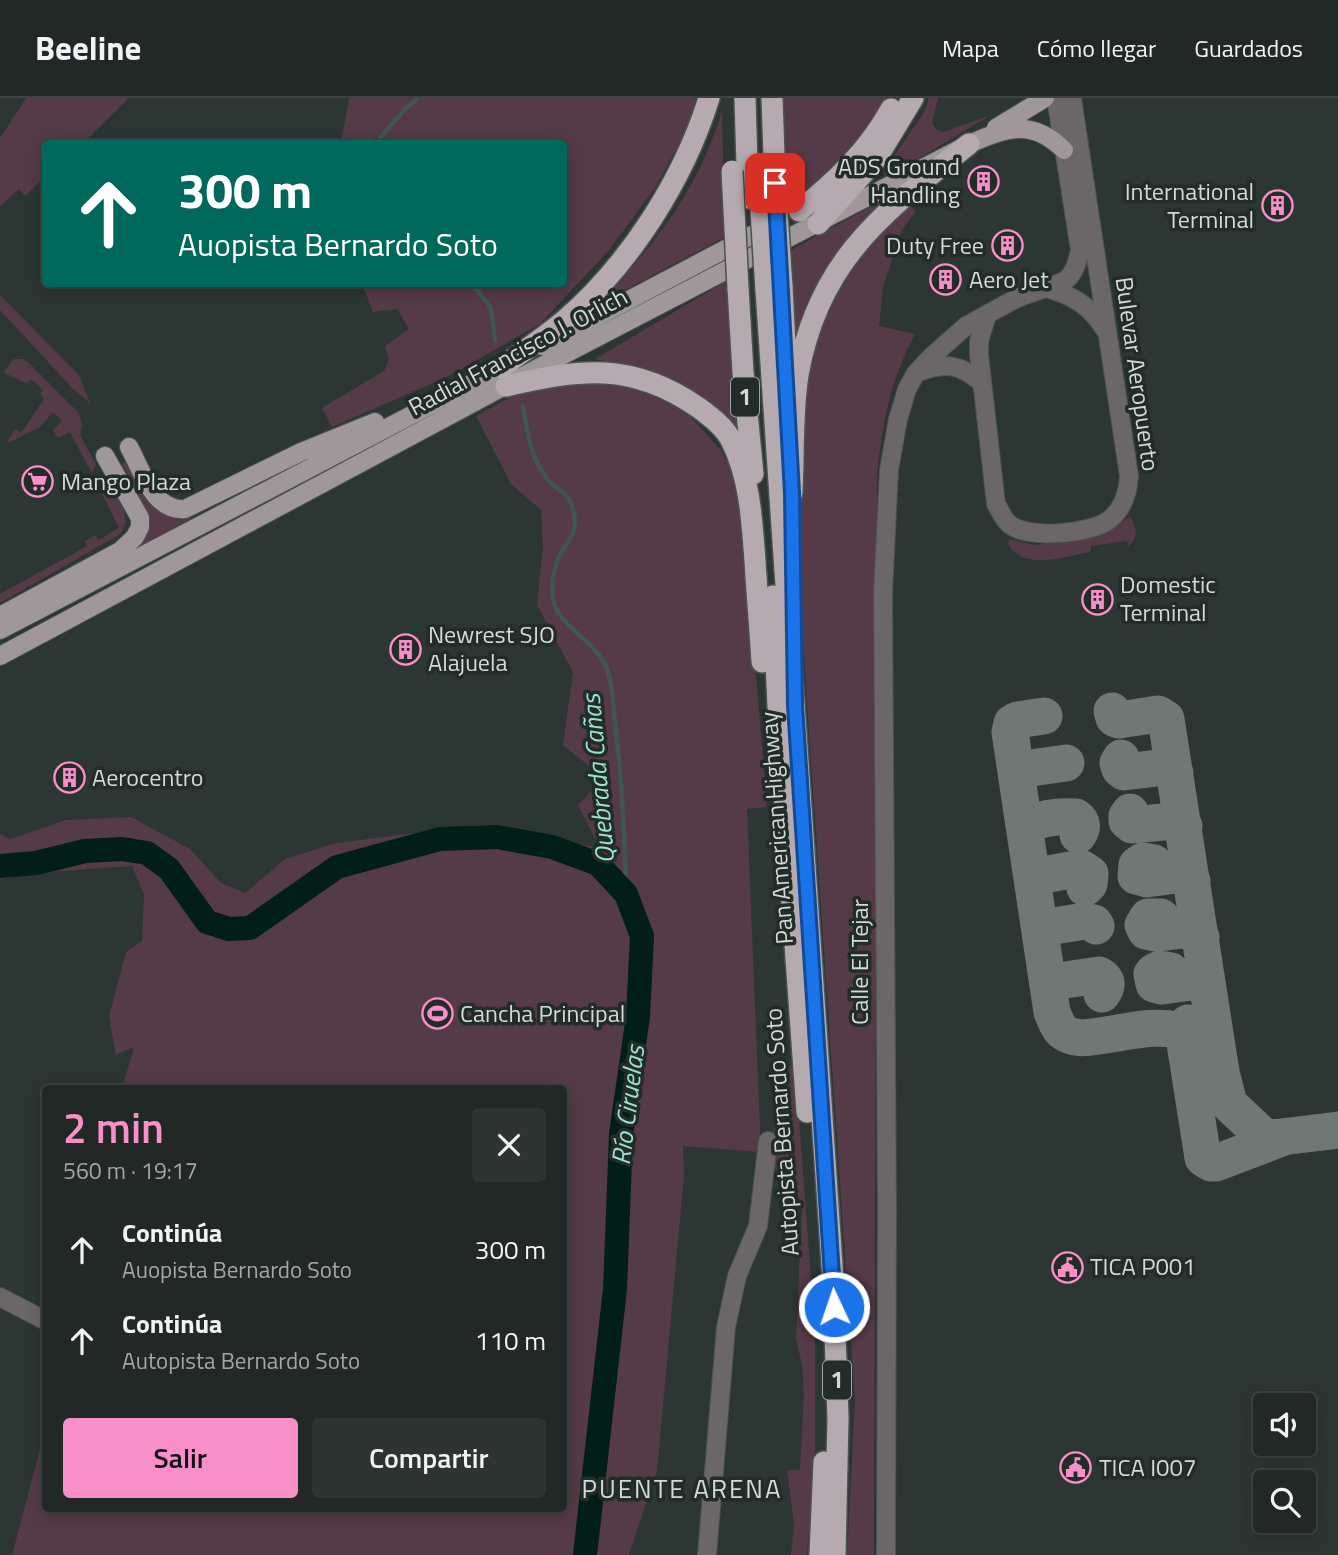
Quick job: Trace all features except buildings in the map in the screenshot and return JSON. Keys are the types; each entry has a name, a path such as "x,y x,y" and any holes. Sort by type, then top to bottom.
{"highway":[{"path":"503,377 566,319 614,269 651,220 693,145 709,98"},
{"name":"Autopista Bernardo Soto","path":"731,98 733,172 760,289 792,493"},
{"name":"Autopista Bernardo Soto","path":"745,98 761,191 760,289"},
{"name":"1","path":"757,98 761,191"},
{"name":"Autopista Bernardo Soto","path":"772,98 761,191 760,289 770,521 786,705 804,1074 822,1353 824,1433 820,1555"},
{"path":"799,211 835,182 863,151 897,98"},
{"path":"818,224 876,159 913,98"},
{"path":"792,493 798,378 804,348 823,297 855,246 874,223 897,201 969,144"},
{"path":"503,377 611,373 636,378 657,384 693,404 731,438 745,478 751,514 786,967 804,1074"},
{"name":"1","path":"786,705 792,493"},
{"name":"Pan American Highway","path":"786,705 833,1279 838,1432 835,1555"}],"main road":[{"path":"969,144 1045,98"},
{"name":"Radial Francisco J. Orlich","path":"0,630 473,383 503,377 818,224 969,144 1011,129 1024,128 1045,135 1064,150"},
{"name":"Radial Francisco J. Orlich","path":"0,656 799,211"},
{"path":"130,447 162,504 178,510 185,509 301,452 473,383"},
{"path":"0,617 107,559 129,545 135,537 140,527 140,518 105,456"}],"street":[{"name":"Bulevar Aeropuerto","path":"1056,98 1080,250 1072,276 1017,298 987,316 979,341 996,504 1009,524 1021,530 1038,533 1077,531 1101,525 1110,519 1124,501 1129,476 1072,98"},
{"path":"1046,288 1065,293 1083,303 1098,318 1108,336"},
{"name":"Calle El Tejar","path":"886,1555 883,593 889,470 898,419 907,389 916,373 947,340 987,316"},
{"path":"916,373 933,366 951,365 968,371 982,383"},
{"path":"708,1555 726,1327 737,1276 758,1226 768,1142"},
{"path":"0,1297 42,1319"}],"shaded area":[{"path":"26,98 129,98 86,140 42,140 42,180 25,196 19,189 0,206 0,138"},
{"path":"349,98 696,98 689,125 657,185 610,249 540,324 449,376 332,427 322,408 384,371 389,360 385,346 409,329 397,309 373,312 363,287 567,287 567,140 342,140"},
{"path":"779,98 888,98 857,145 827,176 783,211"},
{"path":"929,98 938,98 932,123 937,130 943,132 991,115 886,178 883,172 923,114"},
{"path":"722,111 725,237 595,306 636,263 671,217 700,166"},
{"path":"914,179 856,227 835,258 793,355 786,253 875,204"},
{"path":"905,202 916,211 902,230 883,287 879,326 915,334 899,369 889,402 877,473 874,1555 847,1555 855,1402 791,468 795,407 821,311 847,270"},
{"path":"728,280 738,434 721,412 695,392 645,371 595,359"},
{"path":"0,295 78,374 91,404 73,389 0,310"},
{"path":"14,359 28,362 79,413 82,425 80,435 96,464 92,474 70,432 58,438 53,430 62,421 53,412 40,427 6,444 15,429 21,433 44,399 40,394 43,390 31,379 27,384 3,372"},
{"path":"601,379 642,390 687,413 721,450 737,484 745,543 767,807 747,809 761,1152 683,1146 684,1175 657,1471 629,1555 12,1555 42,1442 42,1512 567,1512 567,1085 123,1085 134,1047 116,1055 109,1016 126,952 142,941 144,895 132,866 33,873 0,879 0,834 10,839 66,820 131,817 190,849 221,883 245,893 285,859 336,843 479,825 600,848 578,805 604,778 563,745 573,672 537,605 543,547 541,510 511,484 476,416 523,390"},
{"path":"130,459 155,509 176,517 192,518 131,552 138,542 120,465"},
{"path":"112,485 122,504 125,517 119,535 0,603 0,594 87,546 85,541 96,535 98,540 119,528 101,492"},
{"path":"1129,517 1135,526 1136,534 1128,546 1127,541 1091,546 1091,552 1058,559 1035,560 1015,553 1008,544 1009,539 1034,545 1089,537 1107,532"},
{"path":"795,1065 815,1332 815,1449 807,1555 791,1555 794,1525 787,1470 800,1470 804,1392 796,1339 802,1207 791,1185 773,1168 774,1068"}],"waterway":[{"name":"Quebrada Cañas","path":"380,140 405,109 418,98"},
{"name":"Quebrada Cañas","path":"474,287 491,308 495,340"},
{"name":"Quebrada Cañas","path":"523,406 528,436 538,464 549,481 565,494 574,516 573,533 555,569 553,600 563,619 601,657 610,680 621,787 626,894"},
{"name":"Río Ciruelas","path":"0,866 36,863 85,851 122,849 147,853 169,869 207,922 229,929 250,928 337,867 440,839 497,837 552,847 598,864 626,894 642,936 638,1016 621,1134 615,1289 585,1555"}],"taxiway":[{"path":"1112,711 1114,718 1119,720 1158,714 1166,719 1221,1072 1229,1104 1263,1136 1273,1138 1338,1130"},
{"path":"1044,716 1017,720 1012,723 1010,732 1052,1012 1057,1025 1066,1034 1080,1038 1153,1028 1183,1032 1209,1053 1221,1071"},
{"path":"1121,758 1118,763 1124,772 1166,767 1175,773"},
{"path":"1017,778 1024,769 1066,763"},
{"path":"1130,812 1127,821 1132,825 1173,821 1184,826"},
{"path":"1025,831 1040,820 1076,817 1082,825 1078,835"},
{"path":"1154,863 1143,861 1137,865 1136,876 1147,879 1182,874 1192,881"},
{"path":"1033,886 1038,876 1081,868 1090,874 1089,884 1085,888"},
{"path":"1161,917 1148,917 1143,925 1146,931 1156,933 1191,929 1201,937"},
{"path":"1041,936 1048,927 1085,921 1096,926"},
{"path":"1171,971 1154,972 1154,984 1162,986 1199,981 1208,988"},
{"path":"1049,989 1058,981 1099,975 1106,983 1102,994"},
{"path":"1188,1023 1184,1037 1203,1158 1216,1163 1284,1137"}],"place":[{"name":"ADS Ground Handling","path":"983,181"},
{"name":"International Terminal","path":"1277,206"},
{"name":"Duty Free","path":"1007,246"},
{"name":"Aero Jet","path":"946,280"},
{"name":"Mango Plaza","path":"38,482"},
{"name":"Domestic Terminal","path":"1097,599"},
{"name":"Newrest SJO Alajuela","path":"405,649"},
{"name":"Aerocentro","path":"69,778"},
{"name":"Cancha Principal","path":"437,1014"},
{"name":"TICA P001","path":"1067,1267"},
{"name":"TICA I007","path":"1076,1468"}],"district":[{"name":"PUENTE ARENA","path":"682,1489"}],"route":[{"path":"775,183 792,493 795,705 834,1307"}]}
